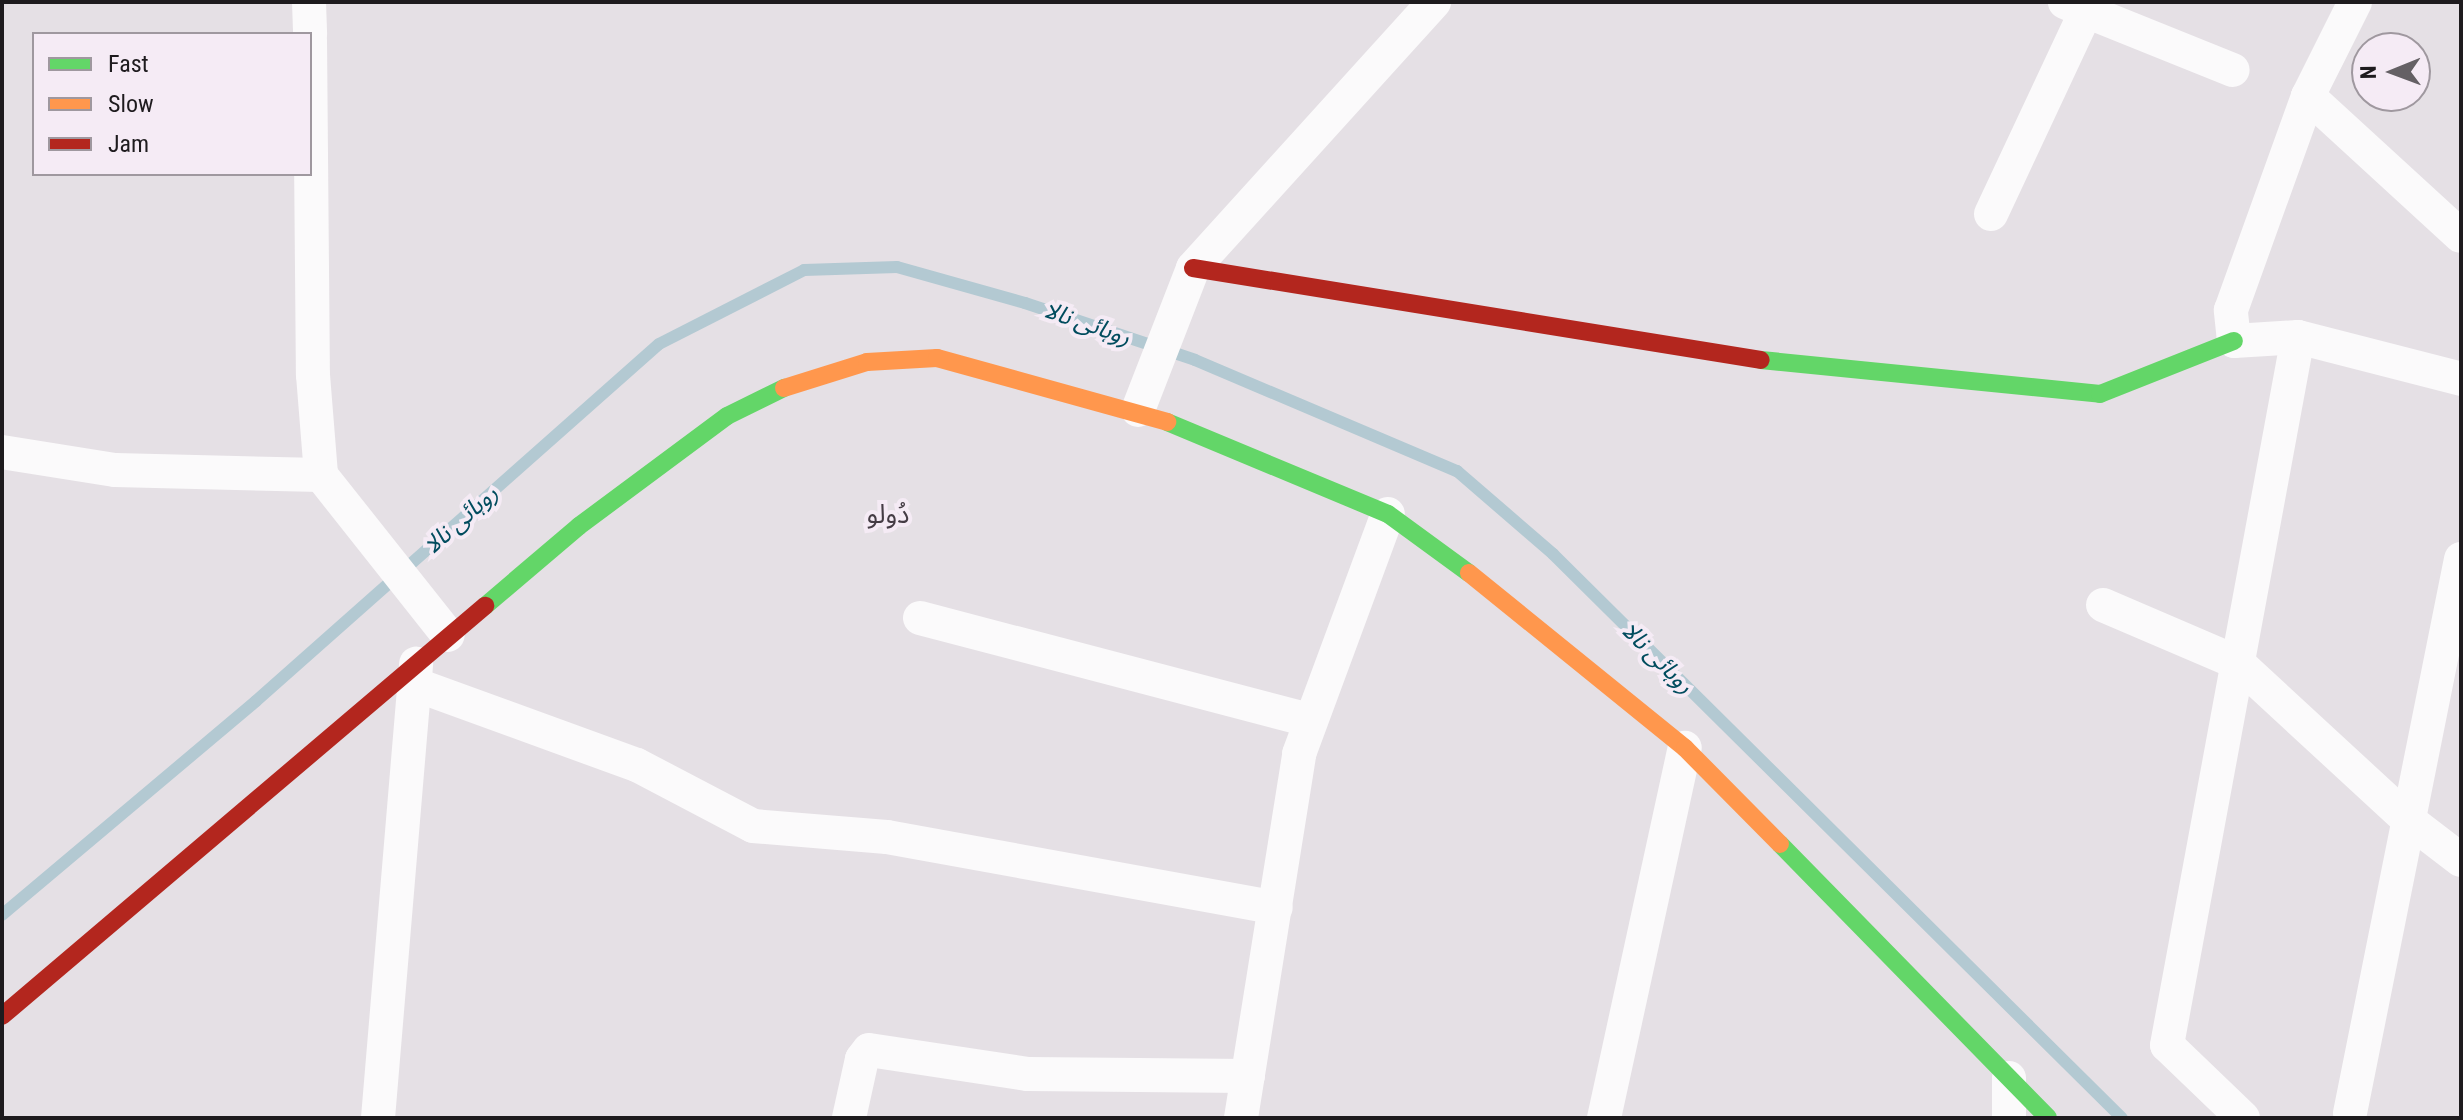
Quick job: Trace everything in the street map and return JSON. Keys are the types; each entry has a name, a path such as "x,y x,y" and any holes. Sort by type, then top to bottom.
{"street":[{"path":"309,2 310,32"},
{"path":"1142,400 1193,268 1434,2"},
{"path":"2234,341 2231,310 2308,96 2355,2"},
{"path":"1991,214 2076,7 2233,70"},
{"path":"2308,96 2461,236"},
{"path":"311,176 313,375 321,475 448,635"},
{"path":"1193,268 1701,354 2100,394 2234,341 2298,337 2461,379"},
{"path":"2243,1118 2167,1045 2298,337"},
{"path":"2,1016 416,673 448,635 579,526 727,416 807,377 867,362 937,358 1142,400 1388,514 1548,630 1685,748 2048,1118"},
{"path":"2,452 115,470 321,475"},
{"path":"1241,1118 1308,720 1388,514"},
{"path":"2350,1113 2406,818 2461,559"},
{"path":"2103,605 2238,663 2406,818 2461,860"},
{"path":"920,618 1308,720"},
{"path":"416,673 637,765 753,826 887,837 1276,908"},
{"path":"378,1118 416,673"},
{"path":"1604,1118 1685,748"},
{"path":"849,1118 862,1059 869,1050 1028,1074 1248,1076"},
{"path":"2009,1078 2009,1118"}],"waterway":[{"name":"روہائی نالا","path":"2,915 256,701 659,344 804,270 897,267 1025,303 1195,360 1457,471 1553,554 2122,1118"}],"traffic: fast":[{"path":"1761,360 2100,394 2234,341"},
{"path":"485,606 579,526 727,416 784,388"},
{"path":"1167,422 1388,514 1469,573"},
{"path":"1780,844 2048,1118"}],"traffic: slow":[{"path":"784,388 867,362 937,358 1167,422"},
{"path":"1469,573 1685,748 1780,844"}],"traffic: jam":[{"path":"1193,268 1761,360"},
{"path":"2,1016 485,606"}],"district":[{"name":"دُولو","path":"888,515"}]}
